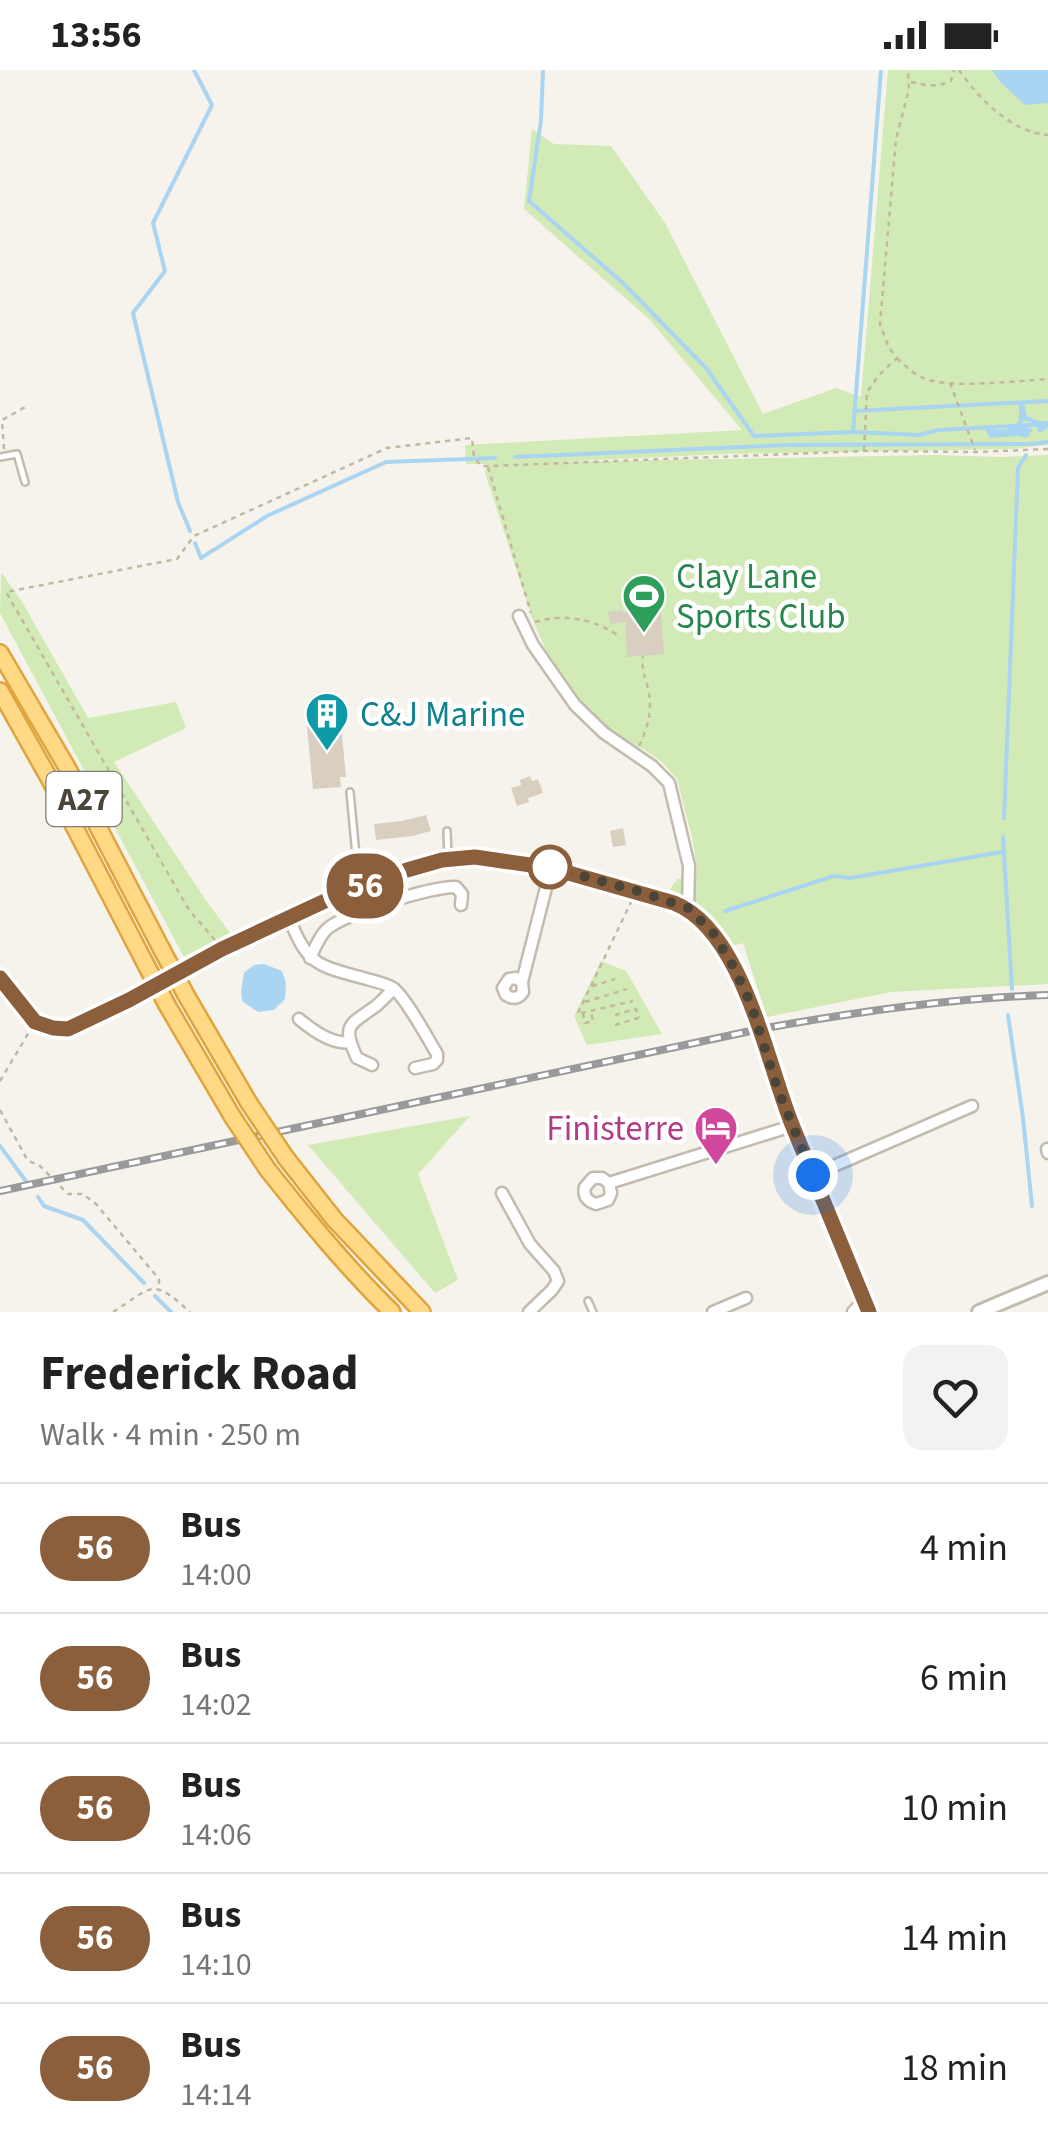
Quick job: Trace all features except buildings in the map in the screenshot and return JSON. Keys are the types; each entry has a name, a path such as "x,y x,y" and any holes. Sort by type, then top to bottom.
{"highway":[{"name":"A27","path":"1,654 68,769 186,996 248,1103 334,1219 422,1312"},
{"name":"A27","path":"0,692 167,1005 232,1116 268,1170 350,1270 392,1312"}],"street":[{"path":"519,616 533,645 575,705 604,734 661,773 669,783 690,866 688,908"},
{"path":"0,978 35,1022 68,1029 289,918 407,870 475,857 551,868 688,908 713,933 751,1004 792,1126 866,1306 853,1312"},
{"path":"522,982 551,868"},
{"path":"310,958 322,935 335,924 421,891 456,887 462,894 461,906"},
{"path":"289,918 310,958 394,989 437,1054 433,1064 415,1068"},
{"path":"372,1064 357,1058 350,1030 354,1020 394,989"},
{"path":"299,1019 312,1030 344,1044 350,1042"},
{"path":"813,1175 972,1106"},
{"path":"608,1182 792,1126"},
{"path":"502,1194 530,1244 558,1281 529,1312"},
{"path":"979,1312 1004,1307 1048,1283"},
{"path":"714,1312 746,1298"}],"lane":[{"path":"3,456 17,454 25,482"},
{"path":"350,792 358,866 365,886"},
{"path":"448,831 448,860"},
{"path":"588,1301 594,1312"}],"path":[{"path":"908,70 910,82 896,140 880,324 889,348 910,370 932,381 1048,380"},
{"path":"910,82 943,85 951,81 956,70 1010,122 1033,134 1048,135"},
{"path":"864,450 867,392 897,358"},
{"path":"950,383 974,449"},
{"path":"3,456 2,420 27,406"},
{"path":"222,949 189,910 6,592 176,559 194,536 387,448 472,438 474,457 481,466 864,450 1048,449"},
{"path":"488,466 534,623"},
{"path":"634,754 646,731 650,706 643,656"},
{"path":"634,1002 578,1013 632,898 644,893"},
{"path":"590,987 615,978"},
{"path":"583,1002 627,989"},
{"path":"626,1003 631,1020"},
{"path":"615,1015 636,1009 639,1018 615,1025"},
{"path":"583,1012 585,1023 593,1021 591,1010"},
{"path":"0,1081 35,1022"},
{"path":"0,1110 28,1161 39,1164 68,1194 83,1194 96,1204 159,1279 159,1288"},
{"path":"113,1312 144,1292 159,1288 190,1312"}],"green space":[{"path":"888,70 1048,70 1048,445 553,462 1048,455 1048,984 891,992 767,1017 743,943 732,946 717,924 670,889 678,878 694,884 697,868 677,779 648,752 608,729 576,699 550,660 532,618 485,473 487,464 466,464 465,445 742,430 649,319 524,209 532,129 554,144 611,146 665,223 763,414 836,388 861,397"},
{"path":"1,572 88,718 176,702 186,728 114,762 230,933 184,957 0,613"},
{"path":"601,961 626,971 662,1034 587,1045 574,1016"},
{"path":"470,1116 418,1174 458,1280 435,1293 308,1145"}],"water":[{"path":"992,70 1048,70 1048,103 1025,105"},
{"path":"1019,403 1024,403 1027,416 1048,421 1048,428 1039,433 1035,424 1024,420 1021,425 1033,429 1027,438 990,438 984,427 1003,430 1015,425 1019,421"},
{"path":"264,964 282,971 285,999 274,1010 258,1012 242,1001 241,991 244,973 254,965"}],"waterway":[{"path":"190,531 178,502 133,313 165,271 153,223 212,105 194,70"},
{"path":"543,70 541,120 529,201 623,283 706,368 754,436 853,432 920,435 938,430 1048,424"},
{"path":"853,432 881,70"},
{"path":"855,411 1048,401"},
{"path":"515,457 787,445 1048,442"},
{"path":"1004,818 1018,468 1026,455"},
{"path":"195,543 201,558 267,516 386,462 495,458"},
{"path":"1003,837 1012,989"},
{"path":"725,911 834,876 850,878 1002,852"},
{"path":"1008,1015 1032,1206"},
{"path":"0,1146 28,1184"},
{"path":"38,1197 44,1206 83,1220 144,1283"},
{"path":"155,1296 171,1312"}],"railway":[{"path":"0,1191 760,1029 904,1007 1048,995"}],"bus line":[{"name":"56","path":"0,978 35,1022 68,1029 325,901 442,860 475,857 551,868 688,908 713,933 751,1004 778,1090 869,1312"}],"place":[{"name":"Clay Lane Sports Club","path":"644,634"},
{"name":"C&J Marine","path":"327,752"},
{"name":"Finisterre","path":"716,1166"}],"route":[{"path":"550,867 688,908 713,933 751,1004 778,1090 813,1175"}]}
